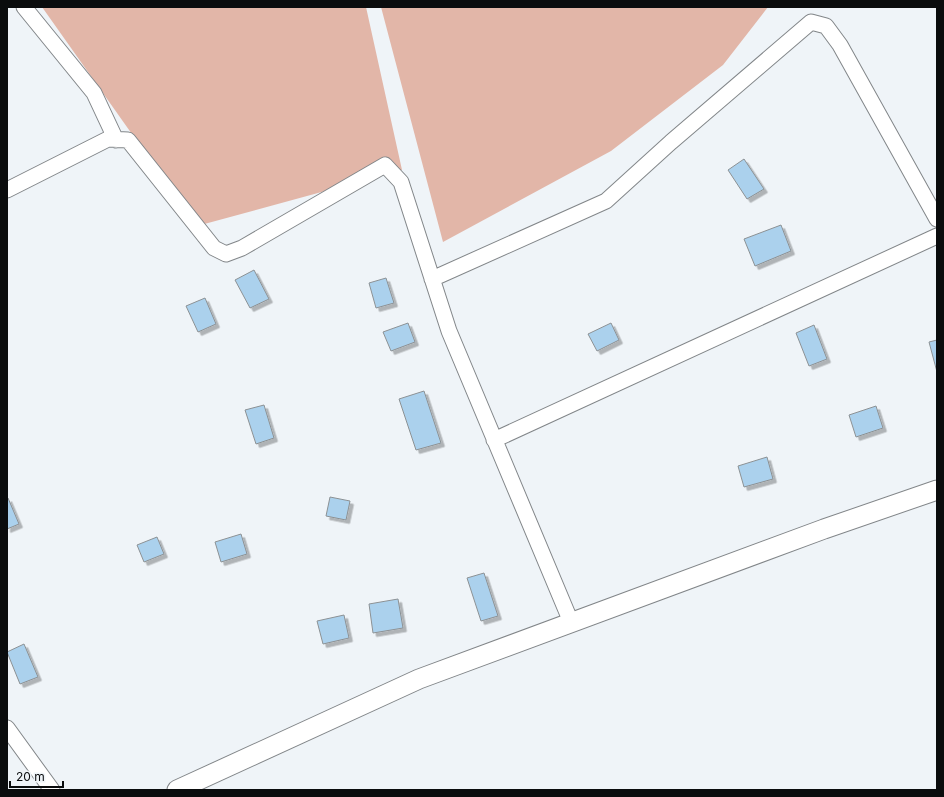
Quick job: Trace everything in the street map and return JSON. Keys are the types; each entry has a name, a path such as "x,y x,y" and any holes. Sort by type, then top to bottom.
{"street":[{"path":"24,7 94,93 116,140"},
{"path":"432,279 606,201 811,22 826,26 840,45 937,220"},
{"path":"7,190 108,139 128,140 214,248 226,254 242,248 385,165 401,182 448,331 571,622"},
{"path":"494,440 937,236"},
{"path":"177,790 419,679 824,529 937,490"},
{"path":"7,728 52,790"}],"shaded area":[{"path":"42,7 366,7 402,170 197,226"},
{"path":"381,7 768,7 723,65 611,151 443,242"}],"building":[{"path":"744,159 764,189 747,199 728,170"},
{"path":"781,225 791,251 755,266 744,239"},
{"path":"254,270 269,299 250,308 235,280"},
{"path":"386,278 394,303 376,308 369,283"},
{"path":"205,298 216,324 198,332 186,306"},
{"path":"408,323 415,342 391,351 383,332"},
{"path":"611,323 619,340 597,351 588,334"},
{"path":"814,325 827,359 809,366 796,333"},
{"path":"937,340 937,372 929,342"},
{"path":"424,391 441,443 416,450 399,399"},
{"path":"264,405 274,438 256,444 245,410"},
{"path":"876,406 883,428 856,437 849,415"},
{"path":"767,457 773,479 744,487 738,466"},
{"path":"330,497 350,501 346,520 326,516"},
{"path":"8,498 19,524 7,529 7,499"},
{"path":"241,534 247,554 221,562 215,542"},
{"path":"157,537 164,554 144,562 137,545"},
{"path":"484,573 498,616 481,621 467,578"},
{"path":"398,599 403,628 373,633 369,604"},
{"path":"344,615 349,638 323,644 317,621"},
{"path":"24,644 38,677 20,684 7,652"}]}
